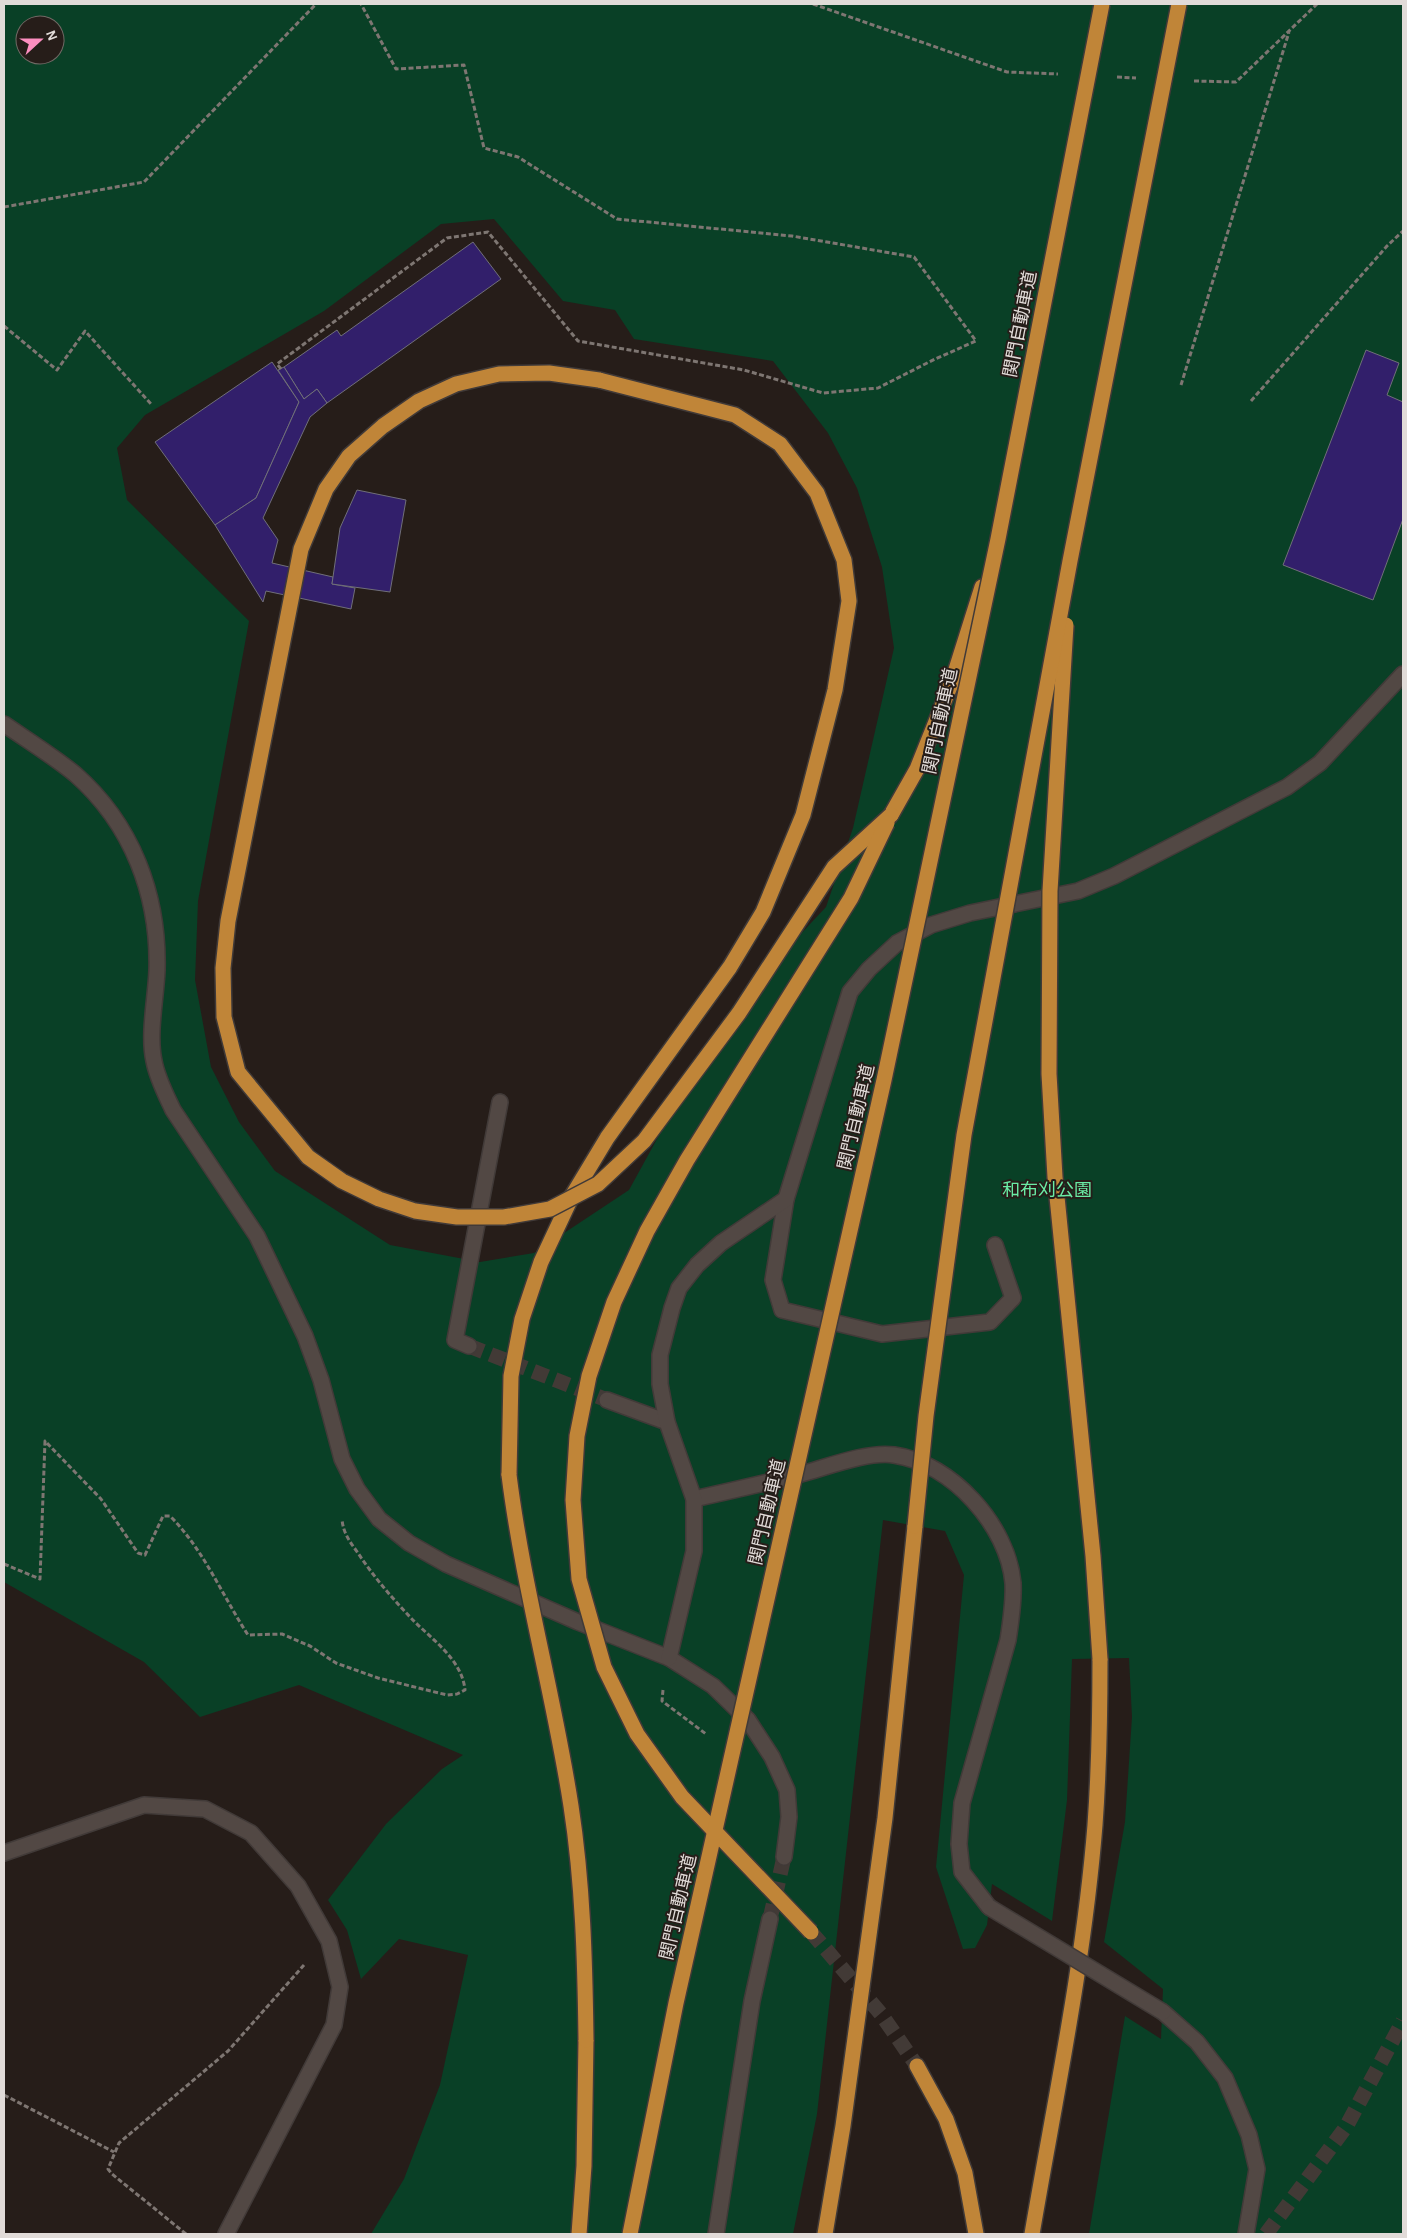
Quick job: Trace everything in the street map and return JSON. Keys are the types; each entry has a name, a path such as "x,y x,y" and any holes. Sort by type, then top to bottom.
{"highway":[{"name":"関門自動車道","path":"630,2234 676,2004 884,1080 998,539 1102,4"},
{"path":"825,2234 843,2126 885,1818 926,1416 964,1135 1070,561 1179,4"},
{"path":"580,2234 584,2166 586,2040 585,1955 580,1877 563,1762 524,1576 509,1475 511,1376 522,1319 541,1262 572,1196 607,1138 730,967 763,912 803,815 835,690 849,601 844,560 818,493 780,444 735,415 599,380 549,373 499,374 456,384 419,401 383,426 349,456 326,489 301,549 228,921 223,968 224,1017 238,1072 308,1157 342,1182 378,1199 414,1212 457,1217 504,1217 550,1209 598,1184 644,1140 739,1013 834,867 891,815"},
{"path":"811,1932 682,1797 636,1734 604,1667 579,1579 573,1500 577,1436 589,1376 614,1302 647,1231 686,1160 851,898 891,815 917,769 949,688 998,539"},
{"path":"1032,2234 1085,1917 1095,1826 1100,1736 1100,1658 1092,1546 1055,1177 1049,1074 1050,891 1070,561"},
{"path":"917,2066 946,2120 965,2174 976,2234"}],"street":[{"path":"995,1245 1013,1298 990,1322 882,1334 782,1310 774,1280 786,1199 850,992 869,968 898,943 931,925 970,913 1078,891 1114,876 1287,787 1320,763 1403,674"},
{"path":"4,724 75,774 104,803 140,862 156,932 157,969 153,1045 154,1061 163,1089 173,1110 257,1236 280,1282 305,1336 321,1380 342,1458 357,1489 378,1519 409,1543 446,1564 578,1622 669,1658 713,1686 748,1720 772,1756 787,1790 789,1817 784,1857"},
{"path":"469,1346 455,1340 500,1102"},
{"path":"669,1658 694,1551 694,1499 667,1422 660,1384 660,1355 679,1288 698,1265 721,1243 786,1199"},
{"path":"607,1400 667,1422"},
{"path":"694,1499 762,1484 859,1458 893,1454 922,1464 950,1480 976,1502 996,1532 1007,1557 1013,1583 1012,1613 1008,1640 962,1803 959,1844 962,1872 989,1907 1163,2012 1197,2042 1225,2078 1246,2127 1257,2169 1246,2234"},
{"path":"4,1852 144,1805 205,1810 251,1833 298,1886 328,1941 340,1987 334,2026 226,2234"},
{"path":"716,2234 752,2001 770,1919"}],"path":[{"path":"4,207 144,182 316,4"},
{"path":"281,369 277,364 447,238 488,232 578,341 744,370 823,393 878,388 976,341 914,256 792,236 618,219 518,157 484,148 464,65 396,69 361,4"},
{"path":"1181,385 1289,30"},
{"path":"1251,401 1387,246 1403,231"},
{"path":"4,326 57,370 85,331 151,404"},
{"path":"4,1564 40,1579 44,1440 101,1499 138,1553 145,1555 162,1516 170,1516 204,1558 248,1635 282,1634 310,1646 336,1663 378,1678 447,1695 458,1694 465,1690 464,1680 451,1657 411,1617 369,1570 343,1530 341,1516"},
{"path":"186,2234 112,2174 108,2169 114,2152 119,2143 228,2051 315,1953 328,1941"},
{"path":"4,2095 114,2152"}],"green space":[{"name":"和布刈公園","path":"4,4 1403,4 1403,2234 1089,2234 1125,2016 1161,2039 1163,1989 1104,1942 1125,1822 1132,1717 1129,1658 1072,1659 1067,1800 1052,1921 992,1884 987,1925 975,1948 963,1949 936,1867 964,1575 945,1531 883,1520 817,2114 793,2234 371,2234 404,2179 440,2085 468,1955 399,1939 361,1979 347,1930 328,1900 386,1824 442,1769 463,1755 299,1685 200,1717 144,1662 4,1582","holes":["494,219 563,301 615,310 634,339 773,361 828,433 857,488 882,567 894,648 853,828 826,907 733,1006 714,1035 629,1190 534,1253 480,1262 390,1245 275,1171 239,1122 211,1067 195,980 198,901 249,621 127,500 117,448 145,415 324,311 441,224"]}],"building":[{"path":"473,242 501,279 327,403 317,389 304,399 284,367 337,330 341,336"},
{"path":"1366,350 1399,363 1387,395 1403,402 1403,519 1373,600 1283,565"},
{"path":"272,362 299,402 256,498 215,525 155,442"},
{"path":"284,367 304,399 317,389 327,403 310,417 263,518 278,540 272,563 333,577 332,584 355,588 351,609 266,591 263,602 215,525 256,498 299,402 278,370"},
{"path":"357,490 406,500 390,592 332,584 340,528"}],"tunnel":[{"path":"469,1346 607,1400"},
{"path":"770,1919 784,1857"},
{"path":"811,1932 881,2014 917,2066"},
{"path":"1266,2234 1346,2127 1403,2021"}]}
